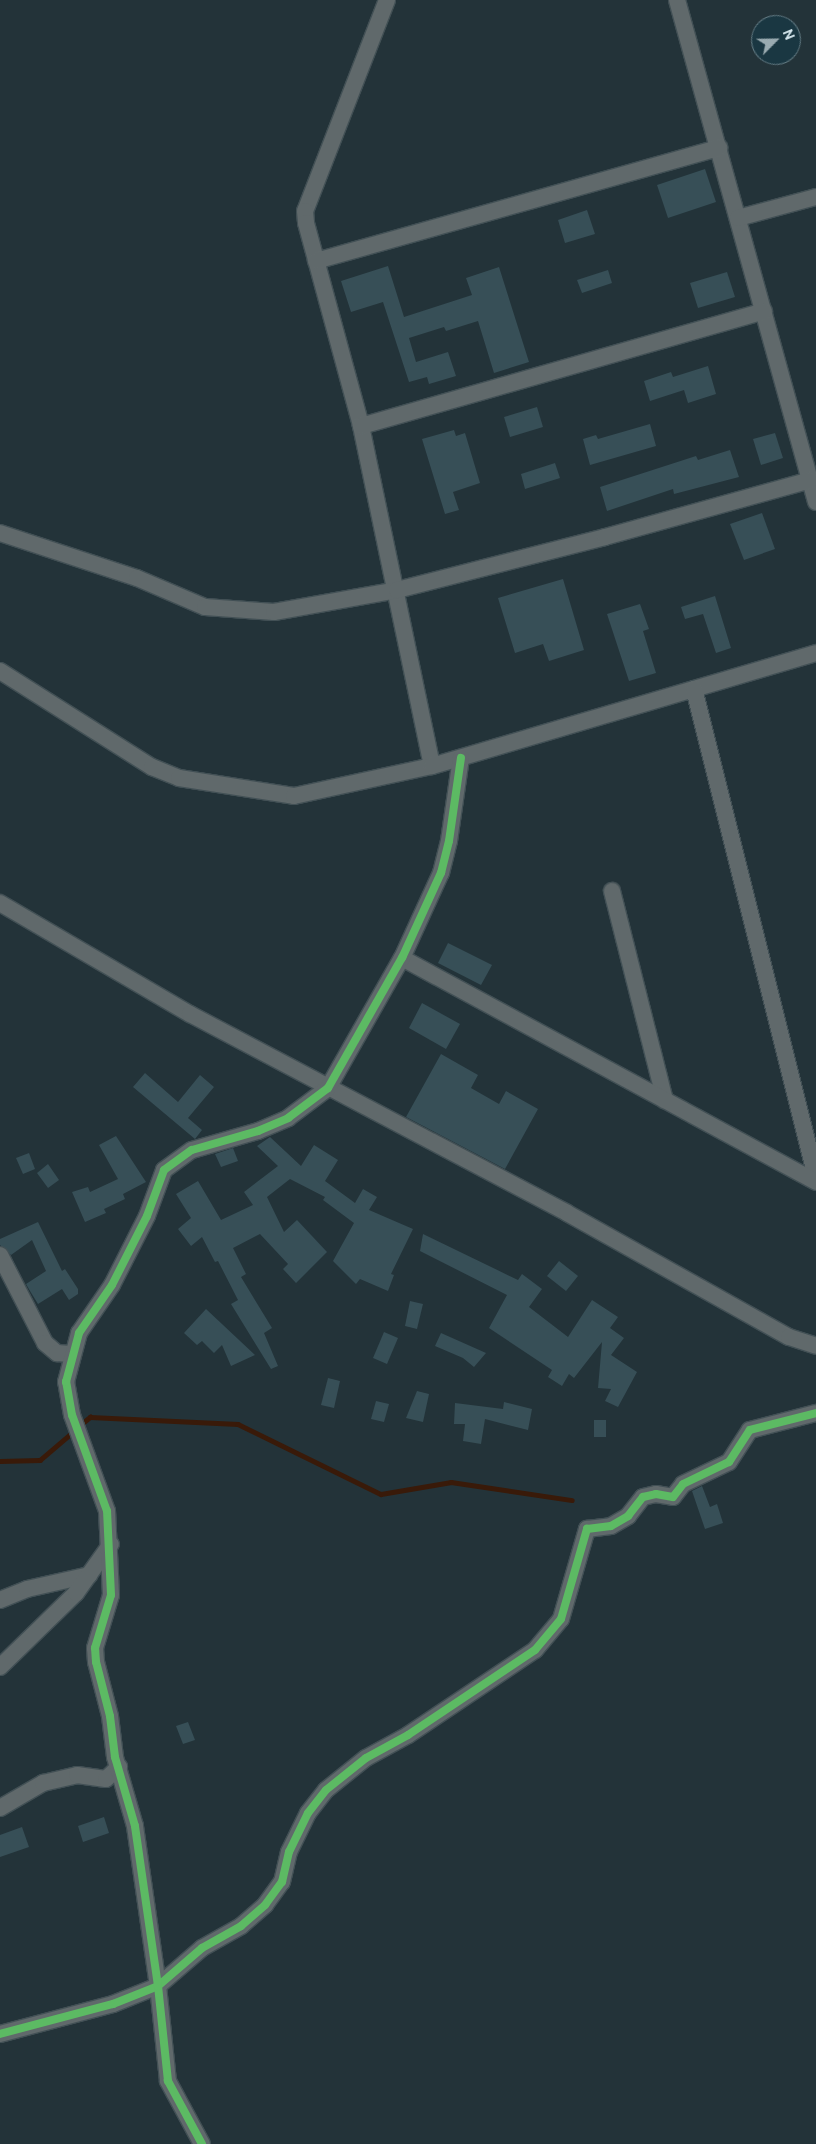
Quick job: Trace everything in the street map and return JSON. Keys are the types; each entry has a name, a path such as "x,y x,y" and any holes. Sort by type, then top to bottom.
{"street":[{"path":"387,0 305,211 316,261 360,426 397,590 432,766"},
{"path":"677,0 816,502"},
{"path":"316,261 719,148"},
{"path":"738,218 816,198"},
{"path":"360,426 764,311"},
{"path":"0,533 138,578 205,606 274,612 397,590 605,537 810,480"},
{"path":"0,671 152,767 179,778 294,796 432,766 816,653"},
{"path":"694,689 816,1176"},
{"path":"202,2144 168,2080 158,1986 135,1826 118,1767 95,1648 111,1595 111,1544 107,1511 67,1396 66,1382 71,1354 79,1333 112,1284 147,1216 164,1170 192,1150 258,1131 288,1118 328,1088 402,958 441,873 449,841 461,758"},
{"path":"612,891 665,1100"},
{"path":"0,903 190,1014 567,1213 789,1337 816,1346"},
{"path":"402,958 816,1182"},
{"path":"0,1255 45,1343 57,1353 71,1354"},
{"path":"0,2034 113,2004 158,1986 202,1948 241,1926 265,1905 282,1882 289,1852 308,1813 326,1790 366,1758 408,1735 535,1650 561,1619 587,1530 611,1526 628,1516 643,1497 656,1494 673,1497 683,1484 729,1462 750,1430 816,1413"},
{"path":"0,1667 58,1611 89,1575 111,1544"},
{"path":"0,1600 27,1589 89,1575"},
{"path":"0,1808 43,1784 77,1775 106,1779 118,1767"}],"building":[{"path":"705,169 716,202 668,218 657,185"},
{"path":"587,210 595,234 565,243 558,220"},
{"path":"388,266 404,317 472,295 466,278 499,267 529,362 494,373 478,321 446,331 444,327 409,338 416,362 448,352 456,376 429,384 427,377 409,382 383,302 351,312 341,281"},
{"path":"608,270 612,283 582,293 577,280"},
{"path":"727,272 735,297 698,308 690,283"},
{"path":"708,366 716,394 688,403 684,390 650,401 644,381 671,372 673,377"},
{"path":"537,407 543,427 510,437 504,417"},
{"path":"650,424 656,446 590,465 583,439 596,435 598,439"},
{"path":"454,430 456,436 465,433 480,483 453,492 459,510 445,514 422,439"},
{"path":"775,433 783,458 761,465 753,439"},
{"path":"730,450 739,477 674,494 673,489 607,511 600,487 696,456 698,460"},
{"path":"555,463 560,478 525,489 521,474"},
{"path":"762,513 775,549 744,560 730,524"},
{"path":"563,579 584,650 549,661 543,644 515,653 498,598"},
{"path":"715,596 731,648 716,653 703,614 685,619 681,607"},
{"path":"640,604 649,629 643,631 656,673 629,681 607,614"},
{"path":"448,943 492,965 481,985 438,963"},
{"path":"422,1003 460,1024 446,1049 409,1028"},
{"path":"441,1054 478,1075 471,1088 499,1104 506,1091 538,1109 505,1169 406,1117"},
{"path":"145,1073 178,1102 200,1075 214,1087 188,1118 202,1130 195,1139 133,1087"},
{"path":"116,1136 146,1182 123,1194 125,1199 104,1209 106,1213 85,1222 72,1192 88,1187 90,1192 118,1179 99,1145"},
{"path":"270,1137 301,1166 314,1145 338,1160 325,1181 355,1203 363,1189 377,1197 369,1210 413,1229 391,1274 394,1275 388,1291 360,1279 356,1284 333,1261 354,1223 323,1200 325,1197 290,1179 267,1197 284,1232 297,1220 327,1252 296,1283 283,1269 288,1264 260,1234 233,1248 246,1274 241,1277 272,1328 264,1333 278,1366 271,1369 231,1304 238,1300 218,1261 215,1262 202,1237 191,1246 178,1229 191,1218 176,1194 198,1181 221,1220 253,1205 244,1192 278,1166 257,1146"},
{"path":"233,1148 238,1161 221,1167 215,1154"},
{"path":"29,1153 35,1169 23,1174 16,1158"},
{"path":"48,1164 59,1180 48,1188 37,1173"},
{"path":"38,1222 62,1271 65,1269 78,1289 78,1294 69,1300 62,1289 38,1304 26,1284 46,1271 32,1240 11,1255 0,1245 0,1239"},
{"path":"423,1234 518,1280 522,1274 542,1289 529,1307 568,1337 592,1300 618,1317 610,1328 624,1338 611,1355 637,1372 618,1407 605,1401 611,1389 598,1388 602,1342 574,1378 569,1374 562,1386 548,1377 552,1370 489,1328 507,1295 420,1251"},
{"path":"559,1261 578,1276 566,1291 547,1276"},
{"path":"410,1301 423,1304 417,1329 405,1326"},
{"path":"206,1309 255,1355 231,1366 222,1345 214,1353 202,1341 197,1345 184,1333"},
{"path":"384,1332 398,1338 387,1364 373,1358"},
{"path":"441,1333 486,1353 474,1367 463,1358 435,1346"},
{"path":"328,1378 340,1381 334,1408 321,1405"},
{"path":"417,1391 429,1394 423,1422 406,1418"},
{"path":"376,1401 389,1404 384,1422 371,1419"},
{"path":"504,1402 532,1409 528,1430 485,1419 481,1444 463,1441 465,1424 454,1424 455,1403 503,1409"},
{"path":"594,1420 606,1420 606,1437 594,1437"},
{"path":"702,1486 710,1507 717,1504 723,1523 705,1529 692,1491"},
{"path":"188,1722 195,1740 183,1744 176,1726"},
{"path":"104,1817 109,1833 83,1842 78,1826"},
{"path":"22,1827 29,1847 0,1857 0,1835"}],"waterway":[{"path":"80,1425 90,1417 238,1424 381,1494 451,1482 572,1500"},
{"path":"0,1461 40,1460 74,1431"}],"cycle path":[{"path":"202,2144 168,2081 158,1986 135,1826 115,1757 110,1716 96,1662 95,1648 111,1595 107,1511 72,1415 66,1382 79,1333 112,1285 147,1216 164,1170 192,1150 258,1131 288,1118 328,1088 402,958 441,873 449,841 461,758"},
{"path":"0,2034 113,2004 158,1986 202,1948 241,1926 265,1905 282,1882 289,1852 308,1813 326,1790 366,1758 408,1735 535,1650 561,1619 587,1529 611,1526 628,1516 643,1497 656,1494 673,1497 683,1484 729,1462 750,1430 816,1413"}]}
